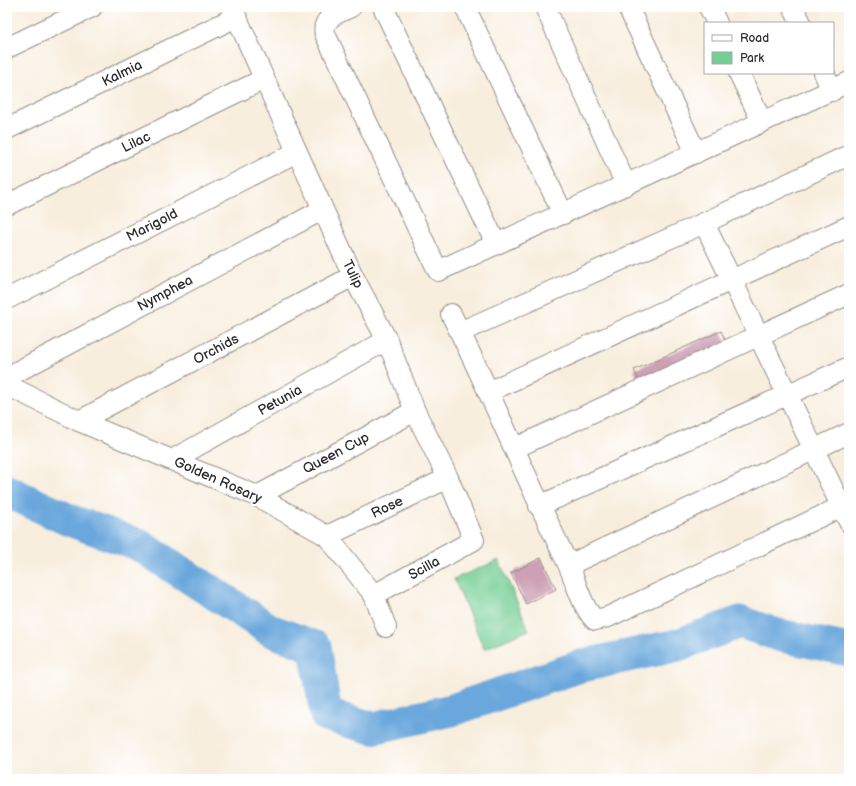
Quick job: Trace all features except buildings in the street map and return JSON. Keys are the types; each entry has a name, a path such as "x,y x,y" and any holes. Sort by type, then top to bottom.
{"street":[{"path":"7,48 92,7"},
{"path":"351,7 328,19 325,24 325,34 438,271 762,122 835,82"},
{"path":"383,7 496,244"},
{"path":"465,7 563,214"},
{"path":"545,7 626,185"},
{"path":"628,7 696,152"},
{"path":"709,7 716,22"},
{"path":"793,7 800,22"},
{"name":"Tulip","path":"234,12 322,210 353,276 387,340 415,411 448,478 474,540"},
{"name":"Kalmia","path":"7,128 234,12"},
{"path":"739,74 762,122"},
{"name":"Lilac","path":"7,205 264,79"},
{"name":"Marigold","path":"7,299 296,152"},
{"path":"460,332 704,223 849,155"},
{"name":"Nymphea","path":"7,377 322,210"},
{"path":"451,314 515,448 539,506 569,565 587,611 595,620 608,617 847,510 813,449 704,223"},
{"path":"488,392 849,226"},
{"name":"Orchids","path":"79,421 353,276"},
{"path":"515,448 849,294"},
{"name":"Petunia","path":"172,460 387,340"},
{"path":"539,506 849,367"},
{"name":"Golden Rosary","path":"7,386 79,421 257,496 327,536 374,595 386,627"},
{"name":"Queen Cup","path":"257,496 415,411"},
{"path":"569,565 849,433"},
{"name":"Rose","path":"327,536 448,478"},
{"name":"Scilla","path":"374,595 474,540"}],"green space":[{"path":"499,560 529,630 484,649 454,579"}],"waterway":[{"path":"7,491 69,520 139,545 272,631 315,647 326,715 373,728 452,710 581,666 678,645 740,622 778,635 849,650"}]}
